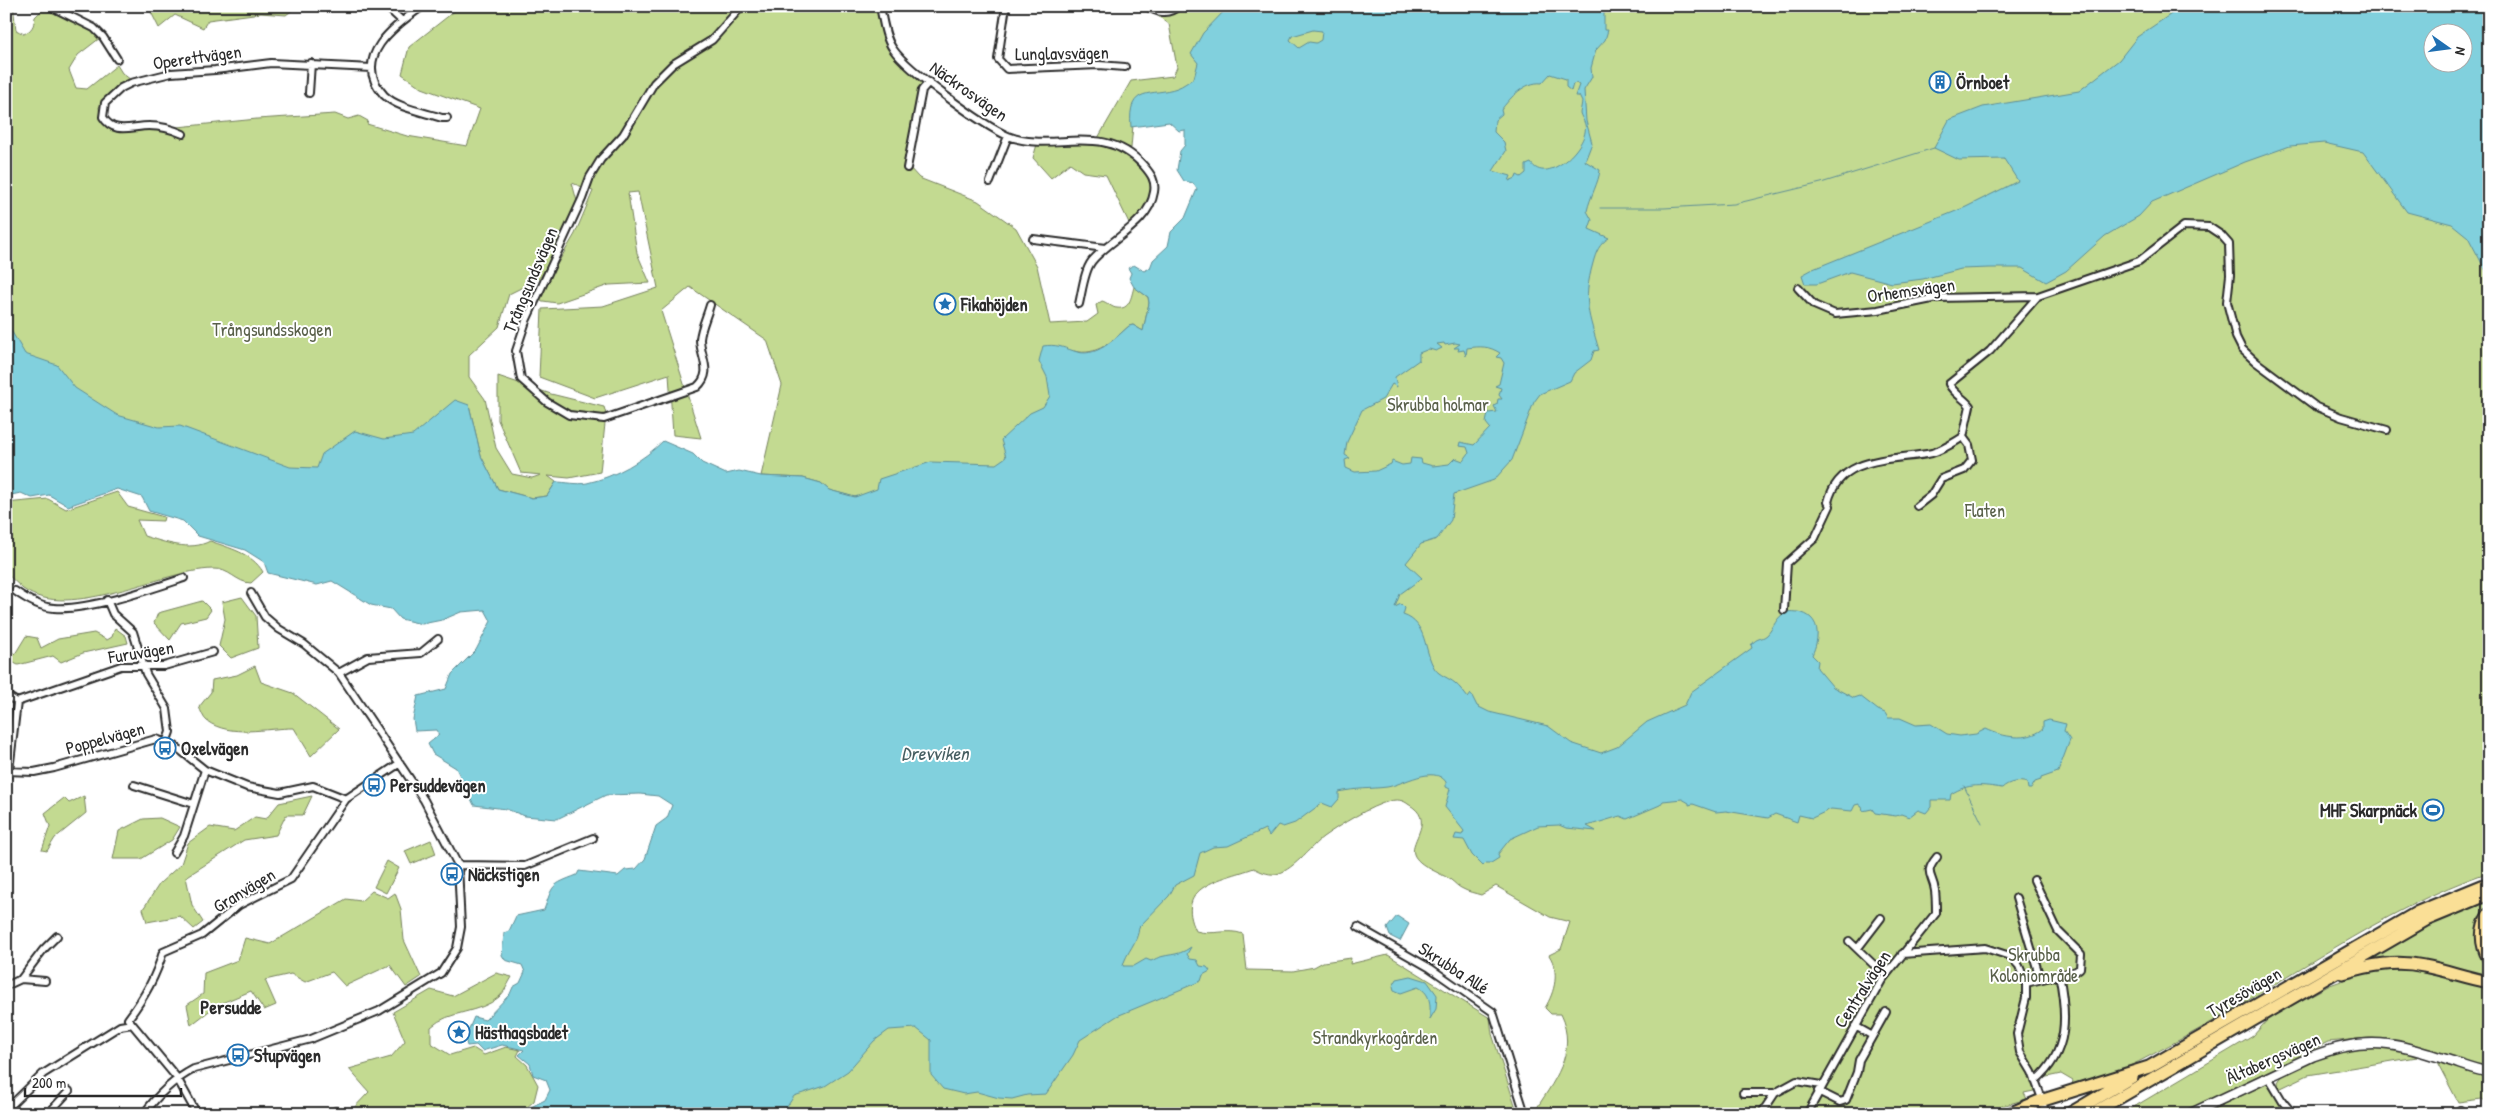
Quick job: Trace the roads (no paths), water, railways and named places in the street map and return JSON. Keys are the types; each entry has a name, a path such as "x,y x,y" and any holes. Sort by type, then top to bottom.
{"highway":[{"name":"Tyresövägen","path":"2009,1114 2037,1102 2149,1067 2418,912 2489,883"},
{"name":"Tyresövägen","path":"2091,1114 2426,920 2489,894"},
{"path":"2489,914 2482,936 2484,950 2489,959"},
{"path":"2324,978 2370,966 2398,963 2425,966 2489,982"},
{"path":"2069,1114 2149,1067"}],"street":[{"path":"50,6 94,28 103,37 117,59"},
{"path":"386,6 402,20"},
{"path":"423,6 393,28 377,49 372,68 374,77 384,95 398,104 447,118"},
{"name":"Trångsundsvägen","path":"710,305 700,339 706,360 706,374 697,387 604,419 569,415 547,402 521,379 516,351 526,321 582,200 590,177 601,159 623,135 654,83 673,64 712,40 742,6"},
{"name":"Näckrosvägen","path":"880,6 893,49 908,66 969,113 1008,136 1033,141 1092,140 1124,150 1137,159 1151,173 1155,183 1154,194 1145,214 1105,248 1089,267 1079,304"},
{"name":"Lunglavsvägen","path":"1006,6 998,59 1007,69 1099,65 1125,67"},
{"path":"1146,6 1162,13 1170,12 1178,6"},
{"name":"Operettvägen","path":"183,134 171,128 149,126 120,130 112,128 103,117 105,103 113,94 131,83 171,73 267,63 312,63 372,68"},
{"path":"309,93 312,63"},
{"path":"907,168 922,90 930,82"},
{"path":"990,182 1008,136"},
{"path":"1917,506 1931,495 1942,479 1964,470 1972,460 1969,445 1963,437 1970,406 1963,397 1953,392 1949,384 1990,351 2038,296 2139,261 2184,226 2209,227 2221,235 2229,244 2230,276 2227,302 2236,337 2242,349 2256,362 2315,406 2341,417 2387,430"},
{"path":"1033,239 1105,248"},
{"name":"Orhemsvägen","path":"1798,288 1814,305 1835,314 1878,310 1937,298 2038,296"},
{"path":"1784,610 1788,563 1815,538 1830,506 1828,502 1835,484 1863,464 1882,459 1932,452 1963,437"},
{"path":"15,591 26,599 52,608 74,607 107,600 184,578"},
{"path":"144,1114 158,1094 177,1078 194,1069 320,1035 379,1011 441,973 457,948 461,927 458,865 428,808 338,673 304,644 278,630 266,617 251,593"},
{"path":"107,600 113,614 133,632 144,668 167,709 170,732 166,743"},
{"path":"338,673 368,657 421,653 438,639"},
{"name":"Furuvägen","path":"17,702 121,666 144,668 164,666 213,652"},
{"path":"6,694 17,702 6,779"},
{"name":"Poppelvägen","path":"8,771 34,772 54,768 156,739 175,746 206,770 247,786 280,794 313,786 346,799"},
{"name":"Granvägen","path":"130,1021 158,972 163,952 202,935 239,905 291,879 346,799 400,764"},
{"path":"174,853 184,836 206,770"},
{"path":"134,785 194,804"},
{"path":"458,865 525,866 593,838"},
{"name":"Centralvägen","path":"1807,1114 1819,1088 1889,971 1936,913 1935,889 1929,874 1931,865 1938,857"},
{"path":"2026,982 2080,968 2082,954 2058,931 2034,880"},
{"path":"2016,898 2040,978"},
{"path":"1858,948 1881,918"},
{"name":"Skrubba Allé","path":"1358,927 1430,968 1492,1012 1525,1114"},
{"path":"6,986 21,979 43,950 57,936"},
{"path":"1849,941 1873,964 1889,971"},
{"path":"1902,954 1985,948 2010,956 2019,966 2026,982 2026,998 2017,1034 2020,1052 2041,1096"},
{"path":"2035,1081 2054,1063 2062,1040 2064,1000 2059,974"},
{"path":"21,979 46,981"},
{"path":"1761,1114 1775,1093 1797,1081 1819,1088 1840,1102 1846,1100 1857,1072 1859,1060 1871,1035 1886,1012"},
{"path":"8,1108 43,1074 130,1021 177,1078 197,1114"},
{"path":"1855,1026 1871,1035"},
{"name":"Ältabergsvägen","path":"2190,1114 2330,1049 2375,1042 2411,1048 2489,1072"},
{"path":"2268,1077 2283,1102 2293,1114"},
{"path":"48,1114 69,1091"},
{"path":"1743,1092 1775,1093"},
{"path":"6,1094 8,1108"},
{"path":"2043,1104 2046,1114"},
{"path":"328,1114 336,1111"}],"water":[{"name":"Drevviken","path":"1604,6 1604,30 1608,30 1605,40 1596,50 1591,68 1592,77 1584,90 1586,121 1592,143 1585,161 1600,170 1587,211 1592,220 1589,229 1609,238 1600,246 1594,259 1587,298 1599,350 1594,351 1591,360 1574,373 1570,381 1540,394 1534,402 1512,460 1494,480 1454,494 1451,520 1437,539 1421,544 1406,563 1422,578 1400,594 1395,607 1401,604 1405,608 1403,615 1417,624 1424,638 1431,662 1437,671 1455,683 1468,698 1471,694 1477,706 1489,712 1548,726 1571,743 1601,753 1617,747 1647,722 1685,705 1691,692 1752,648 1753,642 1767,635 1780,616 1787,612 1798,612 1806,614 1815,623 1817,635 1812,655 1818,661 1817,668 1833,687 1854,698 1860,696 1885,713 1888,718 1900,718 1916,725 1931,724 1947,734 1960,736 1976,734 1986,729 2007,736 2022,737 2037,733 2043,729 2043,722 2049,720 2066,724 2064,731 2070,740 2058,772 2041,778 2041,780 2035,782 2031,789 2028,789 2027,783 2021,782 2010,783 2002,788 1970,786 1963,788 1951,794 1950,800 1931,800 1931,807 1926,813 1918,810 1909,817 1901,814 1896,816 1875,813 1872,809 1863,811 1862,806 1859,804 1855,805 1852,811 1831,809 1812,818 1799,815 1797,822 1775,814 1768,818 1726,811 1716,812 1693,804 1689,805 1689,803 1682,799 1663,801 1660,805 1627,819 1620,816 1587,826 1596,831 1566,828 1559,825 1538,826 1510,839 1498,854 1499,858 1483,866 1472,855 1464,840 1454,839 1456,834 1462,835 1464,831 1445,807 1450,789 1446,787 1446,782 1441,777 1426,775 1387,787 1339,792 1339,799 1332,807 1322,803 1295,823 1283,827 1278,825 1269,836 1265,829 1228,846 1213,847 1200,853 1194,875 1175,885 1169,896 1139,927 1123,966 1134,966 1146,959 1151,961 1181,953 1191,947 1187,954 1190,959 1197,960 1200,966 1207,967 1210,971 1203,975 1201,981 1117,1016 1080,1040 1073,1055 1046,1094 1027,1095 1012,1099 999,1098 977,1092 964,1094 943,1089 931,1075 931,1040 916,1028 889,1030 874,1041 848,1071 825,1086 794,1096 783,1113 528,1114 527,1109 545,1100 550,1090 546,1080 533,1075 530,1064 519,1055 524,1050 502,1045 482,1051 476,1045 467,1046 465,1038 474,1017 485,1020 510,994 513,987 520,983 525,972 522,965 505,960 502,955 504,933 509,931 516,916 544,910 554,886 577,875 579,871 618,876 625,870 636,869 645,859 656,826 667,818 672,805 658,796 640,794 606,795 557,819 525,816 506,809 474,805 456,768 433,754 428,744 439,735 436,730 415,731 413,719 418,696 446,689 452,674 476,650 491,621 485,610 461,612 442,620 422,624 400,619 391,609 371,605 332,581 317,585 268,573 264,562 245,550 198,536 183,521 149,511 142,497 117,489 68,506 49,495 32,498 21,493 6,496 6,322 25,354 57,365 75,388 117,415 159,427 180,426 290,467 317,468 322,454 355,431 384,439 413,435 455,400 469,405 481,456 498,489 532,498 547,496 556,482 583,484 608,477 638,461 663,441 693,454 702,463 726,474 739,471 761,476 803,478 821,483 829,490 855,497 877,489 879,479 931,462 996,464 1006,457 1001,440 1030,413 1043,407 1050,396 1047,377 1039,361 1043,346 1062,347 1082,353 1090,352 1104,347 1129,326 1133,325 1143,331 1149,303 1148,297 1134,287 1129,278 1131,273 1128,268 1134,265 1144,271 1150,268 1153,260 1168,246 1171,232 1185,218 1197,189 1193,183 1184,181 1177,170 1180,151 1185,145 1185,130 1179,131 1169,122 1131,127 1133,104 1137,98 1143,95 1177,88 1194,78 1198,63 1191,54 1203,33 1228,7","holes":["1313,30 1322,31 1321,40 1316,43 1309,42 1299,48 1290,40 1292,36","1550,74 1566,79 1566,87 1571,91 1573,84 1579,85 1575,96 1579,96 1582,102 1580,113 1585,124 1585,132 1577,148 1562,163 1554,168 1545,170 1538,169 1531,163 1526,165 1526,173 1521,177 1517,175 1516,178 1509,181 1511,176 1493,171 1506,151 1504,142 1494,132 1495,120 1502,114 1501,110 1518,91 1530,85 1542,83","1437,344 1460,344 1454,348 1459,348 1458,351 1464,350 1466,356 1467,348 1477,347 1485,347 1500,353 1496,357 1501,358 1504,363 1499,384 1495,386 1501,388 1499,395 1502,399 1498,399 1497,404 1494,406 1497,412 1488,413 1486,423 1490,428 1474,445 1460,442 1459,446 1467,447 1469,453 1463,461 1455,458 1449,464 1433,466 1422,463 1421,459 1411,458 1410,464 1402,465 1392,461 1391,464 1376,471 1355,472 1346,468 1345,460 1350,458 1345,455 1347,442 1362,410 1383,399 1392,384 1397,387 1395,377 1419,360 1419,353 1429,349 1436,351 1442,348"]},
{"path":"2183,6 2489,6 2489,277 2468,237 2452,224 2407,212 2363,152 2324,143 2290,146 2245,162 2152,202 2139,216 2105,236 2066,271 2046,282 2022,268 1990,268 1961,269 1923,279 1892,283 1850,272 1817,284 1805,284 1802,275 1813,269 1966,207 2018,181 2004,159 1959,160 1934,148 1949,120 1983,107 2079,91 2119,60 2137,37"},
{"path":"1397,916 1409,924 1400,941 1390,936 1387,928"},
{"path":"1411,976 1427,981 1437,995 1436,1009 1430,1019 1429,1001 1423,990 1418,987 1401,993 1394,990 1393,986 1397,979"}],"waterway":[{"path":"1600,208 1664,208 1734,204 1821,183 1934,148"},
{"path":"1964,786 1982,823"}],"place":[{"name":"Örnboet","path":"1940,82"},
{"name":"Fikahöjden","path":"945,304"},
{"name":"Oxelvägen","path":"165,748"},
{"name":"Persuddevägen","path":"374,785"},
{"name":"MHF Skarpnäck","path":"2433,810"},
{"name":"Näckstigen","path":"452,874"},
{"name":"Hästhagsbadet","path":"459,1032"},
{"name":"Stupvägen","path":"238,1055"}],"district":[{"name":"Persudde","path":"231,1007"}],"park label":[{"name":"Trångsundsskogen","path":"272,329"},
{"name":"Skrubba holmar","path":"1438,404"},
{"name":"Flaten","path":"1985,510"},
{"name":"Skrubba Koloniområde","path":"2034,964"},
{"name":"Strandkyrkogården","path":"1375,1037"}]}
